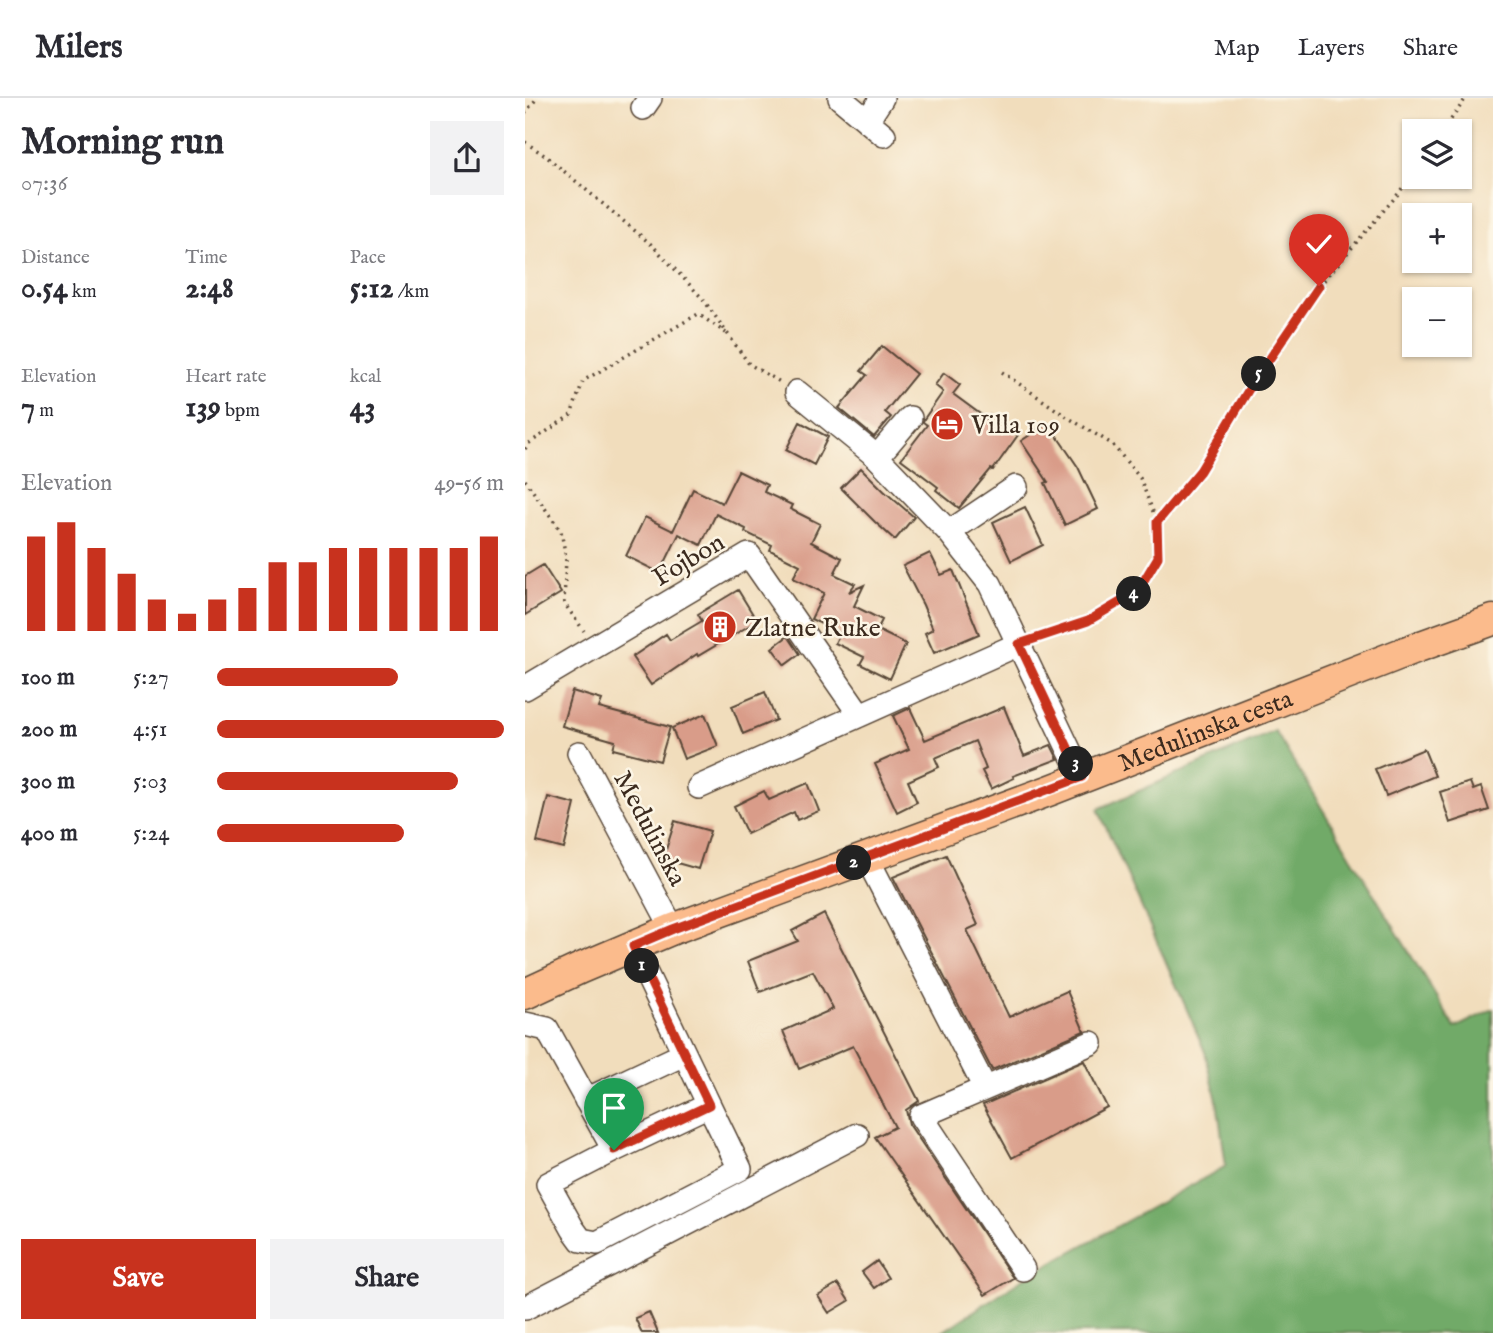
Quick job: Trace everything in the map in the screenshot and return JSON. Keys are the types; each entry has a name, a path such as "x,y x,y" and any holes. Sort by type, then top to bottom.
{"main road":[{"name":"Medulinska cesta","path":"525,994 673,929 1493,620"}],"street":[{"path":"840,98 875,128 882,98"},
{"path":"797,392 877,457 949,532 990,584 1082,777"},
{"path":"877,457 910,418"},
{"path":"949,532 1016,486"},
{"name":"Fojbon","path":"525,688 749,555 860,715"},
{"path":"699,787 1019,644"},
{"name":"Medulinska","path":"579,753 673,929"},
{"path":"867,858 985,1088"},
{"path":"633,946 740,1169 597,1243 581,1240 548,1184 709,1105"},
{"path":"525,1024 547,1029 614,1150"},
{"path":"1023,1269 921,1116 1091,1044"},
{"path":"586,1100 684,1054"},
{"path":"525,1308 857,1135"}],"path":[{"path":"525,113 537,98"},
{"path":"1451,119 1466,98"},
{"path":"525,142 653,246 703,299 749,364 797,392"},
{"path":"1157,522 1200,471 1249,389 1319,286 1402,188"},
{"path":"525,449 528,444 571,415 583,381 698,314 727,334"},
{"path":"1002,372 1112,444 1140,478 1157,522 1158,557 1137,592 1088,621 1019,644"},
{"path":"525,480 561,531 566,558 564,603 594,647"}],"green space":[{"path":"1275,731 1455,1028 1493,1009 1493,1333 941,1333 1022,1279 1226,1166 1217,1101 1205,1052 1098,809"}],"building":[{"path":"882,346 916,374 885,412 891,417 874,437 839,408 867,375 861,371"},
{"path":"944,373 960,385 953,394 987,419 990,415 1018,435 993,470 991,469 959,508 936,490 938,487 901,459 927,425 923,422 924,419 943,392 935,385"},
{"path":"800,422 828,437 814,465 786,450"},
{"path":"1048,423 1078,467 1098,509 1065,525 1045,483 1048,482 1021,441"},
{"path":"861,468 914,517 895,540 841,488"},
{"path":"738,471 767,485 764,492 792,505 790,509 820,524 811,542 842,558 834,574 855,584 849,592 864,585 854,606 882,620 877,630 906,644 890,679 860,664 864,657 835,643 840,633 811,619 824,593 793,578 800,565 770,550 772,545 745,532 746,529 716,514 701,545 679,534 660,573 626,556 645,517 673,531 693,489 722,503"},
{"path":"1025,507 1043,545 1011,561 993,522"},
{"path":"930,553 941,575 953,570 979,634 934,653 925,633 933,629 903,566"},
{"path":"543,565 561,593 525,615 525,576"},
{"path":"738,590 757,621 698,656 697,654 651,685 632,657 666,634 670,640 702,621 698,614"},
{"path":"788,636 800,654 785,665 772,648"},
{"path":"572,691 602,700 599,708 670,727 660,761 613,749 615,741 562,726"},
{"path":"765,692 776,720 743,734 732,706"},
{"path":"1004,707 1024,756 1051,745 1058,759 1013,776 1014,778 991,789 982,771 986,769 975,741 935,758 939,767 908,781 917,802 897,812 875,764 909,749 893,716 910,708 925,740"},
{"path":"705,714 718,746 684,759 672,728"},
{"path":"1424,749 1435,776 1386,796 1375,769"},
{"path":"1470,782 1473,790 1481,787 1489,810 1450,823 1440,792"},
{"path":"808,783 819,811 797,820 794,812 747,834 734,806 764,791 769,800"},
{"path":"548,797 575,804 564,849 537,842"},
{"path":"675,821 710,831 698,869 663,859"},
{"path":"946,855 978,925 967,930 1009,1017 1067,991 1084,1031 992,1070 893,877"},
{"path":"824,914 919,1101 906,1110 909,1124 1013,1278 985,1295 875,1137 895,1127 853,1046 799,1069 783,1031 833,1009 813,971 760,992 748,961 798,941 792,931"},
{"path":"1084,1061 1107,1107 1012,1158 983,1105"},
{"path":"877,1261 888,1278 874,1288 862,1272"},
{"path":"838,1284 849,1301 829,1313 818,1296"},
{"path":"649,1312 658,1333 642,1333 635,1318"}],"place":[{"name":"Villa 109","path":"947,424"},
{"name":"Zlatne Ruke","path":"720,627"}],"route":[{"path":"614,1150 709,1105 633,946 1082,777 1019,644 1088,621 1137,592 1158,557 1157,522 1200,471 1249,389 1319,286"}]}
